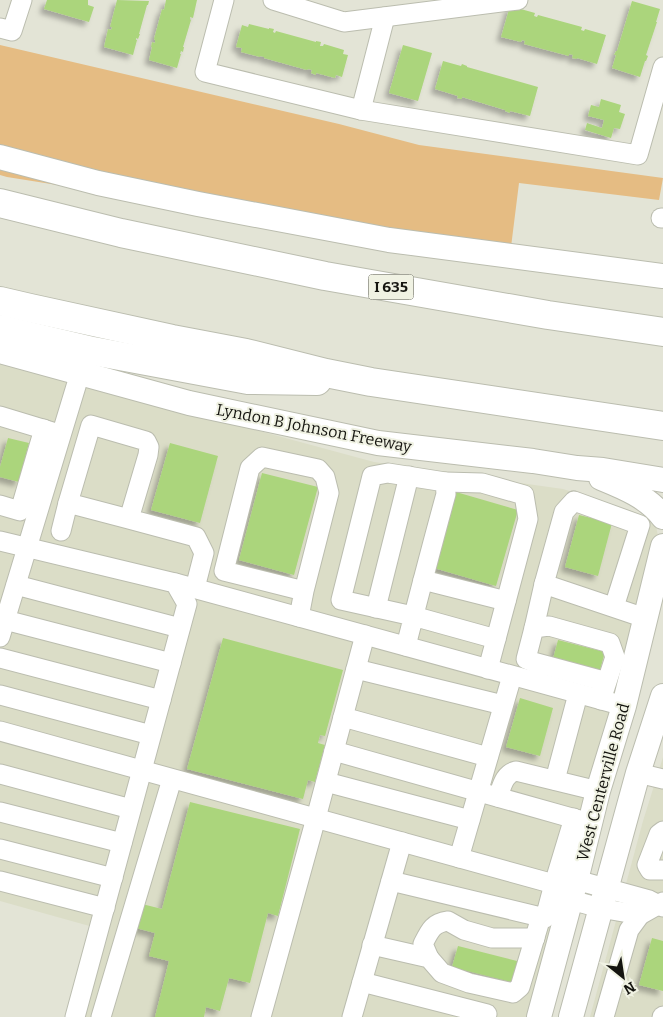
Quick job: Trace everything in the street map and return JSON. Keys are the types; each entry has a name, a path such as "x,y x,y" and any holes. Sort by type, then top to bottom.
{"highway":[{"name":"I 635","path":"0,203 120,233 325,276 663,332"},
{"path":"0,301 172,339 246,353 371,382 663,426"},
{"path":"0,329 93,351 248,380 371,382"}],"main road":[{"path":"0,157 98,182 189,202 389,240 663,276"},
{"name":"Lyndon B Johnson Freeway","path":"0,351 189,403 378,443 603,470 663,480"},
{"path":"577,468 643,498 663,517"},
{"name":"West Centerville Road","path":"538,1017 582,823 598,791 597,693 636,652 662,548"},
{"path":"597,693 631,711 635,718 634,733 628,754 638,773"},
{"name":"West Centerville Road","path":"571,1017 638,773 663,696"}],"lane":[{"path":"0,28 12,32 22,0"},
{"path":"224,0 205,72 361,110 638,155 660,88 663,67"},
{"path":"273,0 344,22 518,0"},
{"path":"361,110 385,17"},
{"path":"0,505 20,511 80,373"},
{"path":"0,416 53,432"},
{"path":"61,531 91,425 146,441 149,447 129,519"},
{"path":"53,432 27,548 2,628 171,663"},
{"path":"299,617 329,493 325,477 318,469 262,457 250,468 224,571 304,591"},
{"path":"334,627 372,476 388,473 445,482 482,483 524,495 528,519 488,669"},
{"path":"376,608 409,476"},
{"path":"406,646 446,494 445,482"},
{"path":"459,858 504,705 515,677 526,659 564,512 574,501 640,525 614,607"},
{"path":"68,502 196,537 204,553 195,588"},
{"path":"0,541 195,588 515,677 597,693"},
{"path":"634,542 662,548"},
{"path":"423,580 506,601"},
{"path":"75,1017 187,604 175,583"},
{"path":"544,584 644,618"},
{"path":"16,586 180,628"},
{"path":"341,600 414,616 496,639"},
{"path":"534,628 549,626 636,652"},
{"path":"261,1017 365,635"},
{"path":"555,780 615,657 610,644"},
{"path":"0,658 161,700"},
{"path":"526,659 597,693"},
{"path":"356,668 504,705"},
{"path":"0,695 151,735"},
{"path":"343,717 488,757"},
{"path":"0,731 603,898 640,915"},
{"path":"334,751 498,797 582,823"},
{"path":"498,797 503,781 510,772 516,771 598,791"},
{"path":"638,773 663,779"},
{"path":"0,774 131,809"},
{"path":"101,1017 172,779"},
{"path":"326,782 470,820"},
{"path":"0,812 122,844"},
{"path":"663,831 659,834 646,865 650,870 663,870"},
{"path":"352,1017 402,842"},
{"path":"0,849 113,878"},
{"path":"391,880 545,918 567,888"},
{"path":"0,881 105,908"},
{"path":"603,898 649,900 661,905"},
{"path":"604,1017 629,930 640,915 661,905"},
{"path":"535,938 492,938 464,930 448,921 438,922 428,934 423,944 429,958 442,973 469,983 513,993 520,987 535,938 541,917"},
{"path":"372,945 429,958"},
{"path":"362,982 490,1016"}],"shaded area":[{"path":"0,45 339,124 419,145 663,178 659,200 519,183 511,247 479,252 7,177 0,175"},
{"path":"0,361 374,462 563,489 653,518 658,536 529,1017 69,1017 93,927 0,901"},
{"path":"663,757 663,1017 590,1017 643,821"}],"building":[{"path":"47,0 88,0 88,5 94,7 89,22 44,9"},
{"path":"117,0 149,1 140,34 138,39 136,38 133,55 104,47 108,29 111,30 112,27 110,27"},
{"path":"166,0 197,0 193,18 190,17 191,20 183,52 181,51 177,68 149,60 152,42 155,43 154,39"},
{"path":"632,1 660,9 646,55 648,56 640,77 612,68 616,55 614,55 617,51"},
{"path":"510,6 535,13 534,16 537,17 538,15 582,27 581,30 584,31 585,29 606,35 597,64 572,58 573,55 569,54 569,56 524,44 525,41 522,40 521,42 501,37"},
{"path":"249,24 274,29 273,32 275,33 276,31 321,42 320,46 324,44 344,50 343,54 348,55 342,77 336,75 335,78 316,73 316,75 311,73 312,70 241,52 242,48 236,47 242,25 248,27"},
{"path":"403,45 432,53 418,101 389,93"},
{"path":"443,61 461,66 462,64 538,87 530,116 510,111 510,113 462,97 462,99 457,98 458,96 435,89"},
{"path":"601,99 621,105 619,112 625,114 620,129 614,128 611,138 585,130 587,123 602,128 604,120 588,116 591,105 599,107"},
{"path":"8,438 29,443 19,482 0,477 0,467"},
{"path":"170,443 218,456 200,523 151,510"},
{"path":"262,473 318,487 294,575 239,560"},
{"path":"456,492 518,510 496,586 434,568"},
{"path":"579,515 612,523 598,576 565,567"},
{"path":"223,638 343,670 325,736 320,735 318,743 325,745 315,782 308,780 303,799 187,769"},
{"path":"558,640 605,652 600,670 553,659"},
{"path":"520,698 553,708 540,756 506,747"},
{"path":"190,802 300,829 278,916 268,913 250,983 229,978 220,1011 206,1007 204,1017 155,1017 169,961 149,956 155,933 136,928 142,904 162,909"},
{"path":"652,938 663,941 663,991 639,985"},
{"path":"458,946 525,963 519,984 452,967"}]}
